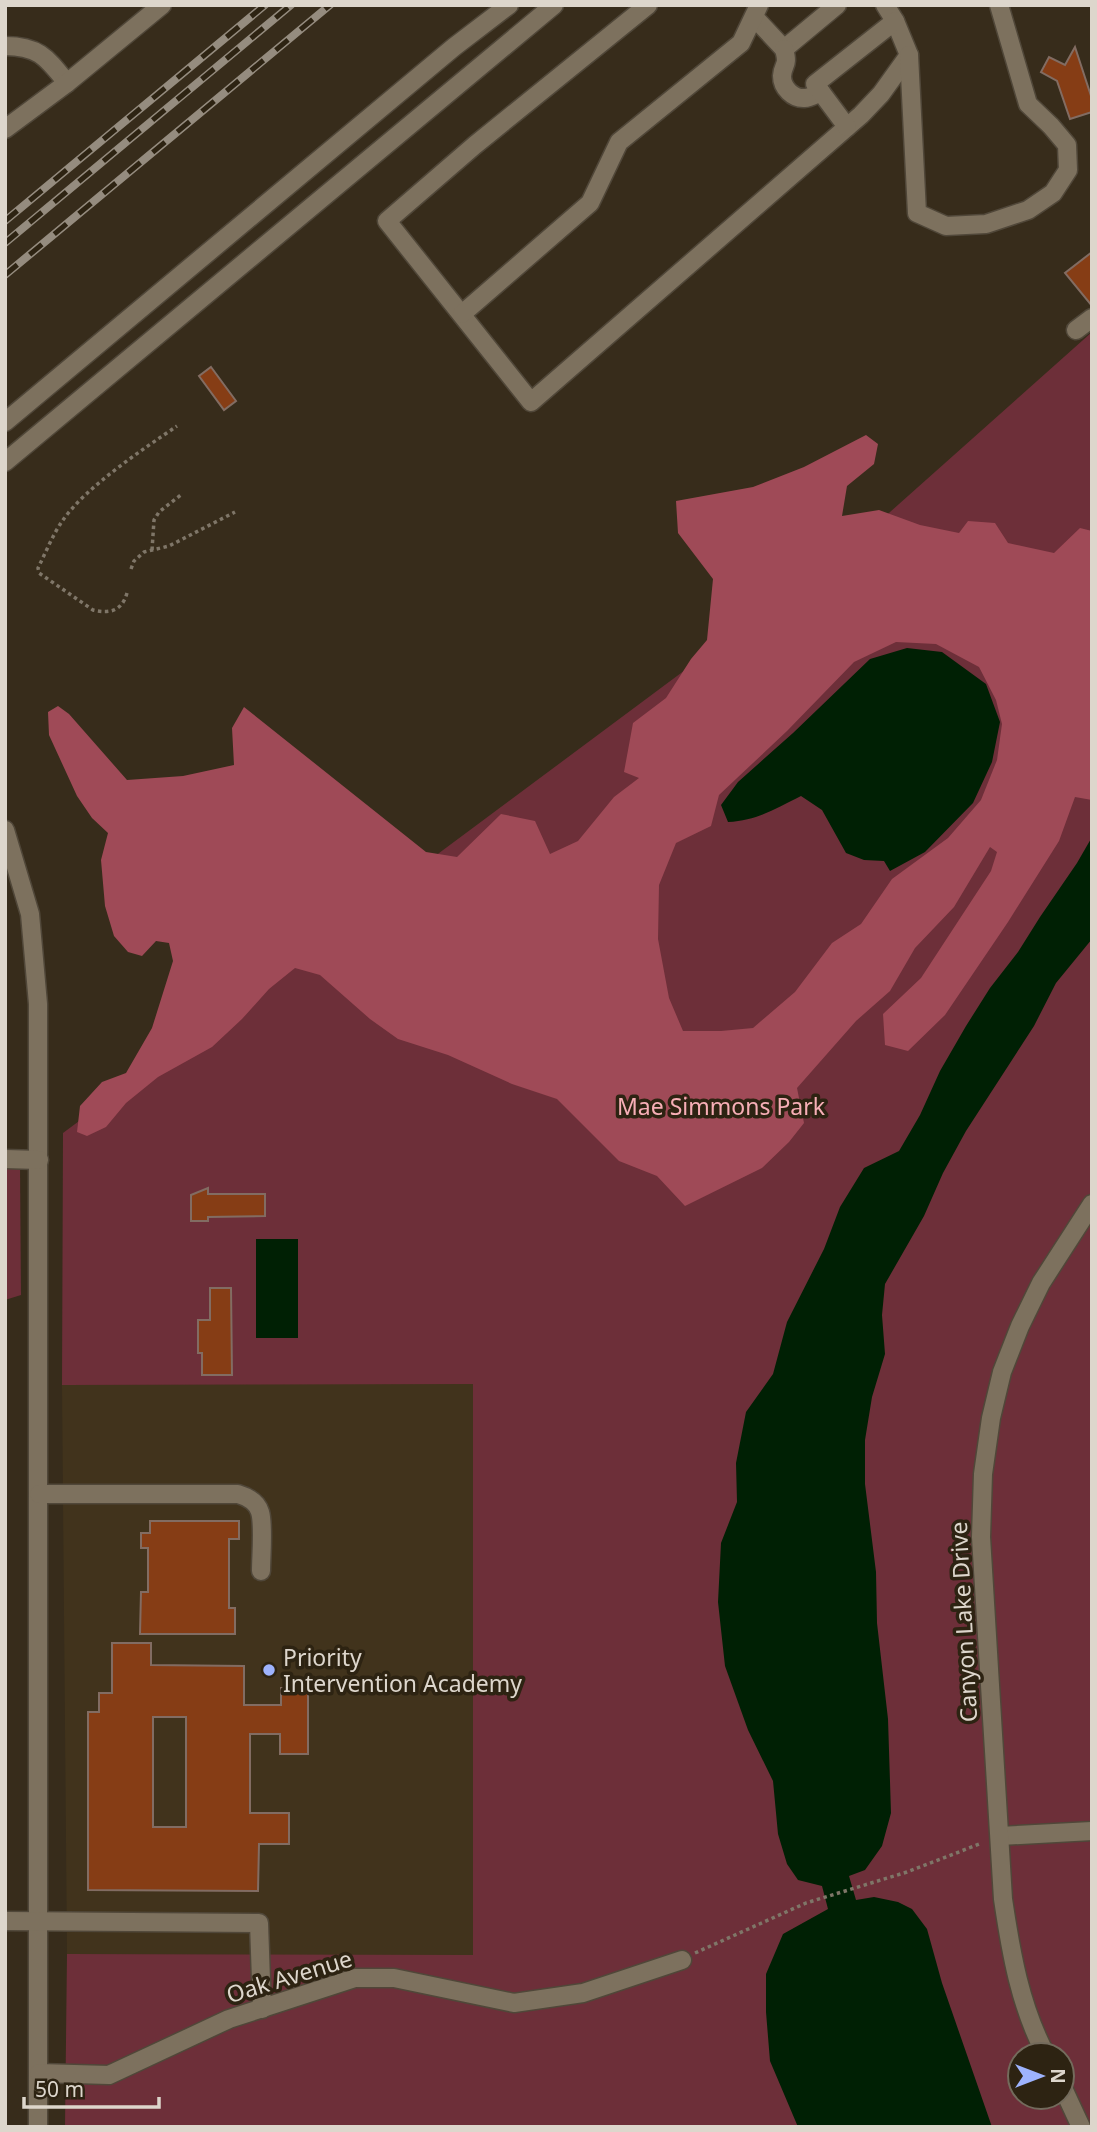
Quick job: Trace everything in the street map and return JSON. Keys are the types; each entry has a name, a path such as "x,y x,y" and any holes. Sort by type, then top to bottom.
{"street":[{"path":"5,129 67,83 162,5"},
{"path":"5,422 454,47 509,5"},
{"path":"5,462 554,5"},
{"path":"648,5 475,145 387,221 531,402 847,127 881,94 909,55"},
{"path":"784,49 837,5"},
{"path":"885,5 909,55 917,213 946,226 986,224 1028,210 1053,193 1068,170 1067,145 1028,104 999,5"},
{"path":"462,314 590,203 619,142 741,43 756,11 784,49 788,61 782,75 785,87 794,96 806,98 821,92"},
{"path":"847,127 815,84 895,21"},
{"path":"5,46 32,48 48,59 67,83"},
{"path":"1076,330 1092,318"},
{"path":"5,830 30,914 38,1004 38,2127"},
{"path":"5,1159 39,1160"},
{"name":"Canyon Lake Drive","path":"1040,2041 1021,1995 1011,1954 1003,1899 981,1537 982,1474 999,1384 1020,1326 1041,1283 1092,1204"},
{"path":"39,1494 245,1496 252,1500 260,1513 261,1571"},
{"path":"1000,1836 1092,1831"},
{"path":"5,1922 259,1923 262,2009"},
{"name":"Oak Avenue","path":"39,2073 109,2075 229,2019 355,1978 394,1978 514,2003 583,1993 681,1959"},
{"path":"1074,2111 1081,2127"}],"path":[{"path":"127,593 124,604 118,609 103,612 93,610 39,573 37,568 62,520 75,505 107,477 177,426"},
{"path":"152,550 154,520 159,512 182,494"},
{"path":"131,569 134,561 144,552 169,546 235,512"},
{"path":"681,1959 806,1903 906,1872 1000,1836"}],"shaded area":[{"path":"907,648 942,652 986,684 1000,722 992,762 973,803 925,852 890,871 884,861 864,860 846,853 822,810 801,796 757,816 728,822 721,805 738,782 870,659"},
{"path":"1092,837 1092,939 1056,983 1034,1026 966,1131 924,1216 885,1284 882,1315 885,1354 872,1397 865,1440 865,1484 876,1572 877,1623 888,1719 891,1813 882,1846 865,1870 849,1876 856,1900 874,1897 898,1902 912,1909 927,1929 942,1983 992,2127 798,2127 770,2061 766,1974 783,1934 828,1909 822,1886 798,1880 787,1864 778,1834 773,1781 748,1730 725,1666 718,1602 721,1543 737,1502 736,1463 746,1412 773,1374 787,1322 824,1249 840,1207 864,1168 899,1151 966,1026 990,988 1018,952"},
{"path":"256,1239 298,1239 298,1338 256,1338"},
{"name":"Priority Intervention Academy","path":"473,1383 473,1956 67,1954 62,1385"}],"green space":[{"name":"Mae Simmons Park","path":"1092,332 1092,2127 65,2127 67,1954 473,1955 473,1384 62,1385 63,1133 853,545"},
{"path":"866,435 878,444 874,464 847,486 842,516 879,510 920,525 959,533 968,521 995,523 1008,543 1054,553 1080,528 1092,531 1092,800 1075,797 1059,841 1008,922 945,1015 908,1051 885,1045 883,1014 921,978 991,871 997,852 990,847 954,907 915,948 890,991 856,1021 797,1088 804,1123 789,1142 762,1168 685,1206 657,1176 619,1161 557,1099 512,1084 448,1055 398,1039 370,1019 320,975 295,968 269,989 212,1047 158,1077 126,1103 106,1127 87,1136 77,1132 80,1106 102,1082 126,1073 152,1028 173,961 169,943 156,941 142,956 128,952 114,936 105,906 101,860 108,833 92,818 77,796 49,735 48,712 58,706 69,714 127,780 183,776 234,765 232,728 244,707 426,852 457,857 501,814 535,821 550,854 578,841 614,797 639,778 624,772 633,723 666,698 707,640 713,579 678,533 676,501 753,487 804,467","holes":["896,642 936,644 979,667 996,700 1002,724 997,760 981,800 948,838 892,879 861,924 832,943 795,992 753,1028 683,1031 669,998 658,939 659,885 676,843 711,826 719,795 787,731 854,662"]},
{"path":"5,1164 20,1165 21,1295 5,1300"}],"building":[{"path":"1075,47 1092,99 1092,112 1070,119 1057,81 1041,72 1049,57 1065,65"},
{"path":"1092,252 1092,306 1065,273"},
{"path":"211,367 236,401 224,410 199,376"},
{"path":"208,1188 208,1194 265,1194 265,1216 208,1217 208,1221 191,1221 191,1195"},
{"path":"210,1288 231,1288 232,1375 202,1375 202,1353 198,1353 198,1320 210,1320"},
{"path":"150,1521 239,1521 239,1539 229,1539 229,1608 235,1608 235,1634 140,1634 141,1592 148,1592 148,1548 141,1548 141,1533 150,1533"},
{"name":"Priority Intervention Academy","path":"112,1643 151,1643 151,1665 244,1666 244,1705 281,1705 281,1688 308,1688 308,1754 280,1754 280,1734 250,1734 250,1813 289,1813 289,1844 259,1844 258,1891 88,1890 88,1712 99,1712 99,1693 112,1693","holes":["153,1717 186,1717 186,1827 153,1827"]}],"railway":[{"path":"5,221 265,5"},
{"path":"5,243 291,5"},
{"path":"5,275 330,5"}],"place":[{"name":"Priority Intervention Academy","path":"269,1670"}]}
